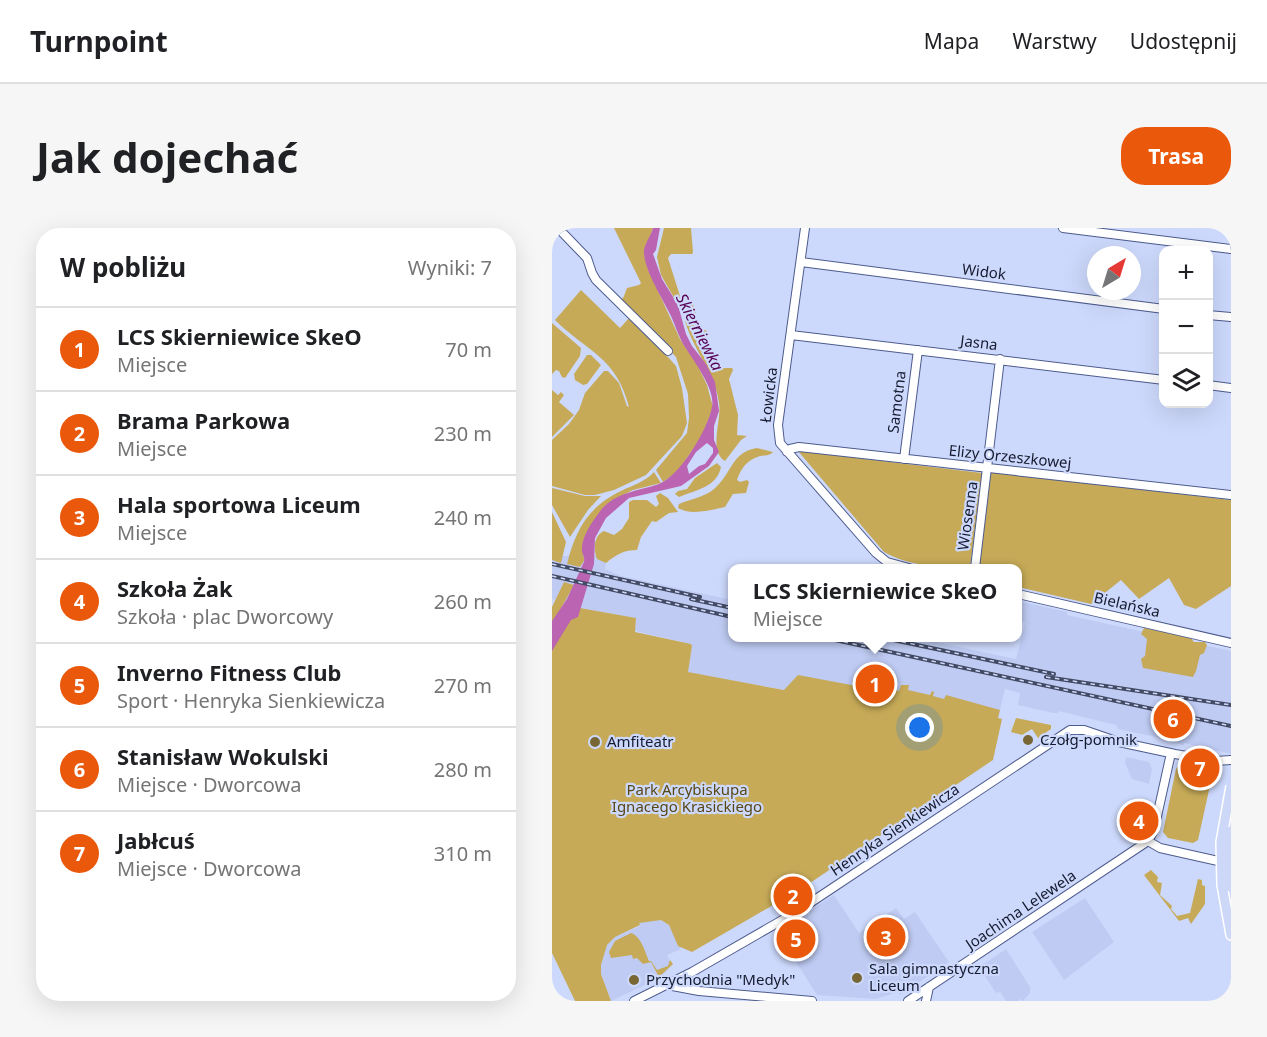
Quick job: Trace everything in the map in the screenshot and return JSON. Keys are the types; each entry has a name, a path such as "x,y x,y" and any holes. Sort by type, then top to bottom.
{"main road":[{"path":"1231,786 1221,842 1231,935"},
{"path":"1231,831 1226,886 1231,892"}],"street":[{"path":"558,228 587,258 596,280 668,351"},
{"name":"Łowicka","path":"805,228 778,429 780,443 876,554 894,564"},
{"path":"1063,228 1231,249"},
{"name":"Widok","path":"801,262 1159,308"},
{"path":"1213,315 1231,317"},
{"name":"Jasna","path":"791,334 1159,379"},
{"name":"Samotna","path":"904,459 918,350"},
{"name":"Wiosenna","path":"976,564 1000,359"},
{"path":"1213,386 1231,388"},
{"name":"Elizy Orzeszkowej","path":"787,452 799,447 1231,495"},
{"name":"Bielańska","path":"1022,595 1231,643"},
{"name":"Henryka Sienkiewicza","path":"634,1001 667,985 798,911 1040,748 1073,729 1171,753"},
{"path":"1231,760 1216,761 1171,753 1154,830 1148,841 1160,848 1231,864"},
{"name":"Joachima Lelewela","path":"908,1001 1148,841"},
{"path":"667,985 760,998 812,1001"},
{"path":"926,1001 929,987"}],"shaded area":[{"path":"653,228 660,228 656,250 653,254 662,279 678,305 686,334 692,346 706,364 715,382 719,411 714,426 714,440 719,452 709,466 681,486 629,498 606,518 595,538 594,564 578,617 571,620 552,651 552,621 567,599 584,562 582,545 591,524 613,499 659,484 676,472 699,439 712,407 707,382 682,342 645,260 644,250","holes":["707,443 713,448 713,453 705,464 689,474 687,466 696,452"]},
{"path":"552,552 563,556 599,555 606,563 605,569 621,576 728,599 728,642 936,642 1016,659 1025,623 1022,621 1022,602 1067,612 1067,615 1231,651 1231,754 1118,729 1116,725 1059,711 1053,713 1018,705 1020,693 1005,689 998,718 851,685 785,690 687,672 691,644 635,631 636,618 580,608 552,599"},
{"path":"1126,757 1149,762 1152,769 1149,784 1132,779 1125,763"},
{"path":"834,895 859,933 896,908 904,919 915,912 949,962 900,995 898,992 875,999 817,995 777,932"},
{"path":"1085,898 1114,942 1064,980 1032,932"},
{"path":"661,920 669,925 681,949 667,955 672,965 660,978 611,1001 601,974 601,965 607,945 615,937 640,926 639,923 642,921"},
{"path":"1006,949 1030,987 1030,993 1023,1001 1020,999 1006,1001 1000,992 996,993 979,967"}],"green space":[{"path":"614,228 653,228 644,254 648,269 680,339 697,364 707,385 713,407 702,436 678,471 663,482 656,470 687,433 688,394 676,357 621,301 627,288 641,283"},
{"path":"664,228 691,228 692,254 671,254 668,258 680,296 690,297 696,313 681,310 661,275 657,257"},
{"path":"581,290 620,328 630,317 659,346 657,349 659,347 676,366 687,423 682,436 646,475 614,490 595,495 585,495 552,486 552,440 569,424 579,410 585,393 604,371 608,371 619,383 629,407 623,390 616,376 608,365 555,320"},
{"path":"686,320 707,331 700,339 716,368 732,368 733,370 729,379 738,415 737,435 747,436 741,440 725,461 717,450 716,443 719,410 717,392 693,342"},
{"path":"552,323 581,348 580,356 565,378 556,370 552,374"},
{"path":"587,355 591,355 601,365 587,384 583,385 575,380 574,374"},
{"path":"552,390 558,395 561,392 564,395 559,402 574,415 552,437"},
{"path":"757,448 773,452 751,460 743,468 737,480 749,482 746,493 733,494 725,507 707,511 689,512 678,508 679,504 714,489 742,454"},
{"path":"798,451 982,473 971,564 920,564 884,552"},
{"path":"717,463 721,467 719,474 710,483 699,490 679,497 675,494 687,489 695,478"},
{"path":"654,472 661,483 633,490 611,501 583,556 585,559 580,567 567,564 579,530 592,512 610,497 643,481"},
{"path":"991,472 1231,500 1231,586 1196,609 1184,605 1169,578 1139,599 1121,580 1091,604 1022,588 1022,564 979,564"},
{"path":"552,488 585,496 601,496 588,510 570,537 552,505"},
{"path":"660,493 668,498 678,512 669,513 656,522 652,521 641,537 637,550 621,553 606,563 597,559 596,539 604,531 614,535 622,529 629,518 629,502 647,500 656,507 659,504 656,496"},
{"path":"552,512 566,542 561,563 552,560"},
{"name":"Park Arcybiskupa Ignacego Krasickiego","path":"564,582 574,585 560,610 580,608 636,618 635,632 691,644 688,672 784,690 798,675 894,693 895,690 899,691 901,685 909,685 908,690 930,695 932,691 933,696 944,699 946,695 1000,710 998,718 1002,719 993,760 807,885 795,878 782,881 775,888 775,904 692,952 678,946 669,925 661,920 639,923 640,925 615,937 607,945 601,965 601,974 611,1001 575,1001 552,953 552,607"},
{"path":"1144,628 1190,637 1194,642 1205,642 1207,645 1204,653 1200,655 1193,677 1143,668 1141,659 1145,656 1147,639 1141,634"},
{"path":"1016,718 1051,725 1051,729 1038,738 1032,729 1022,735 1011,732"},
{"path":"1185,764 1213,772 1198,840 1193,843 1168,838 1163,832 1176,769 1179,765"},
{"path":"1151,870 1158,877 1157,882 1162,883 1160,895 1172,906 1171,909 1177,916 1190,913 1198,879 1202,880 1202,885 1205,886 1205,904 1191,924 1188,918 1179,921 1144,875"},
{"path":"631,933 640,941 649,961 651,961 657,970 668,966 670,960 673,964 659,977 651,962 643,964 637,958 633,959 632,955 611,958 609,952 615,941"}],"railway":[{"path":"552,564 700,597"},
{"path":"552,576 728,616"},
{"path":"691,599 728,607"},
{"path":"844,642 1231,726"},
{"path":"903,642 1054,674"},
{"path":"1046,677 1231,705"}],"place":[{"name":"LCS Skierniewice SkeO","path":"875,684"},
{"name":"Stanisław Wokulski","path":"1173,719"},
{"name":"Czołg-pomnik","path":"1028,740"},
{"name":"Amfiteatr","path":"595,742"},
{"name":"Jabłcuś","path":"1200,768"},
{"name":"Szkoła Żak","path":"1139,821"},
{"name":"Brama Parkowa","path":"793,896"},
{"name":"Hala sportowa Liceum","path":"886,937"},
{"name":"Inverno Fitness Club","path":"796,939"},
{"name":"Sala gimnastyczna Liceum","path":"857,978"},
{"name":"Przychodnia \"Medyk\"","path":"634,980"}],"water label":[{"name":"Skierniewka","path":"700,332"}]}
